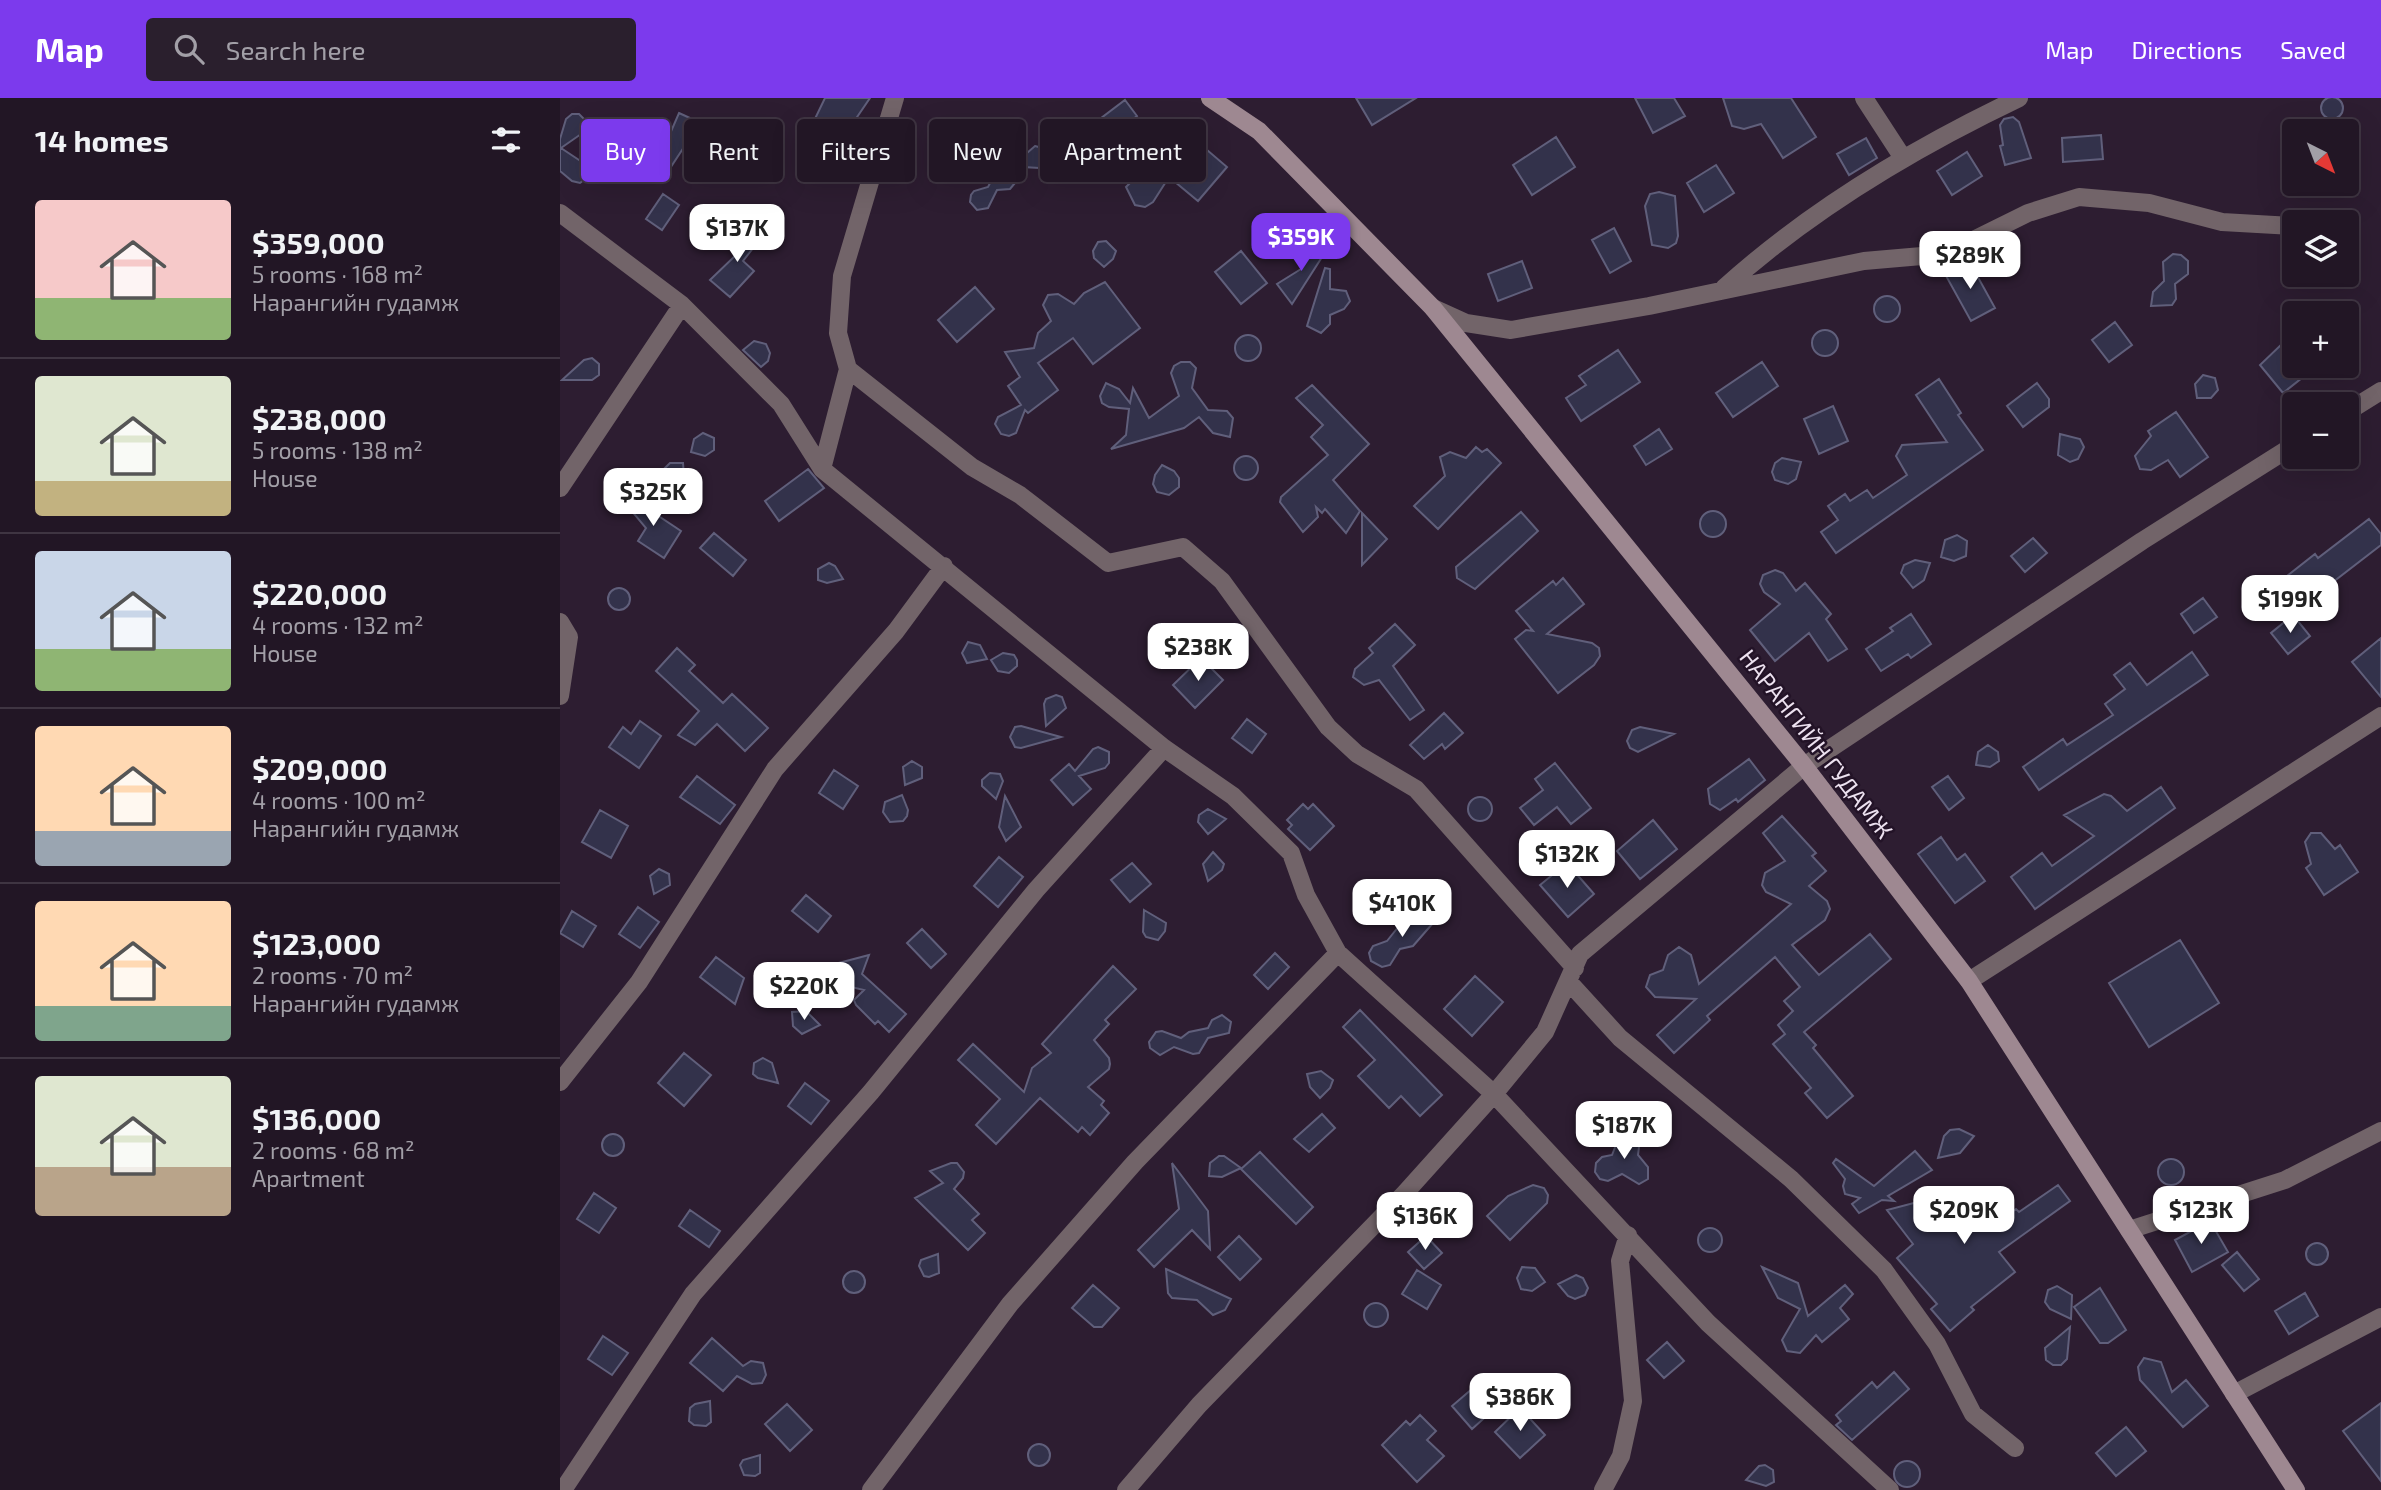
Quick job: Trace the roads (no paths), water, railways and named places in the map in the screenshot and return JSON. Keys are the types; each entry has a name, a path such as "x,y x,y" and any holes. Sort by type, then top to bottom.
{"main road":[{"name":"НАРАНГИЙН ГУДАМЖ","path":"1210,98 1259,131 1433,308 1804,766 1969,981 2295,1490"}],"street":[{"path":"822,469 848,369 838,333 842,276 895,98"},
{"path":"1864,98 1903,158"},
{"path":"1721,290 1759,256 1903,158 2019,98"},
{"path":"1433,308 1465,323 1511,330 1649,306 1864,261 1945,254 2028,213 2079,197 2149,203 2222,222 2282,225"},
{"path":"560,213 682,305 781,404 822,469 1164,748 1233,796 1291,853 1306,895 1338,953 1494,1094 1708,1323 1890,1490"},
{"path":"560,488 682,305"},
{"path":"848,369 972,467 1020,495 1108,564 1182,547 1222,581 1328,727 1357,754 1416,789 1572,974 1620,1038 1791,1179 1884,1270 1937,1344 1973,1414 2015,1448"},
{"path":"2359,405 2381,391"},
{"path":"1126,1490 1199,1405 1405,1194 1494,1094 1545,1032 1580,954 1804,766 2142,541 2282,453"},
{"path":"560,1082 639,982 775,769 897,631 944,566"},
{"path":"560,622 569,637 560,696"},
{"path":"1969,981 2381,716"},
{"path":"563,1490 693,1294 871,1092 1036,890 1164,748"},
{"path":"872,1490 1010,1304 1135,1162 1338,953"},
{"path":"2129,1230 2285,1180 2381,1131"},
{"path":"1603,1490 1621,1456 1633,1401 1620,1261 1628,1235"},
{"path":"2234,1394 2381,1317"}]}
